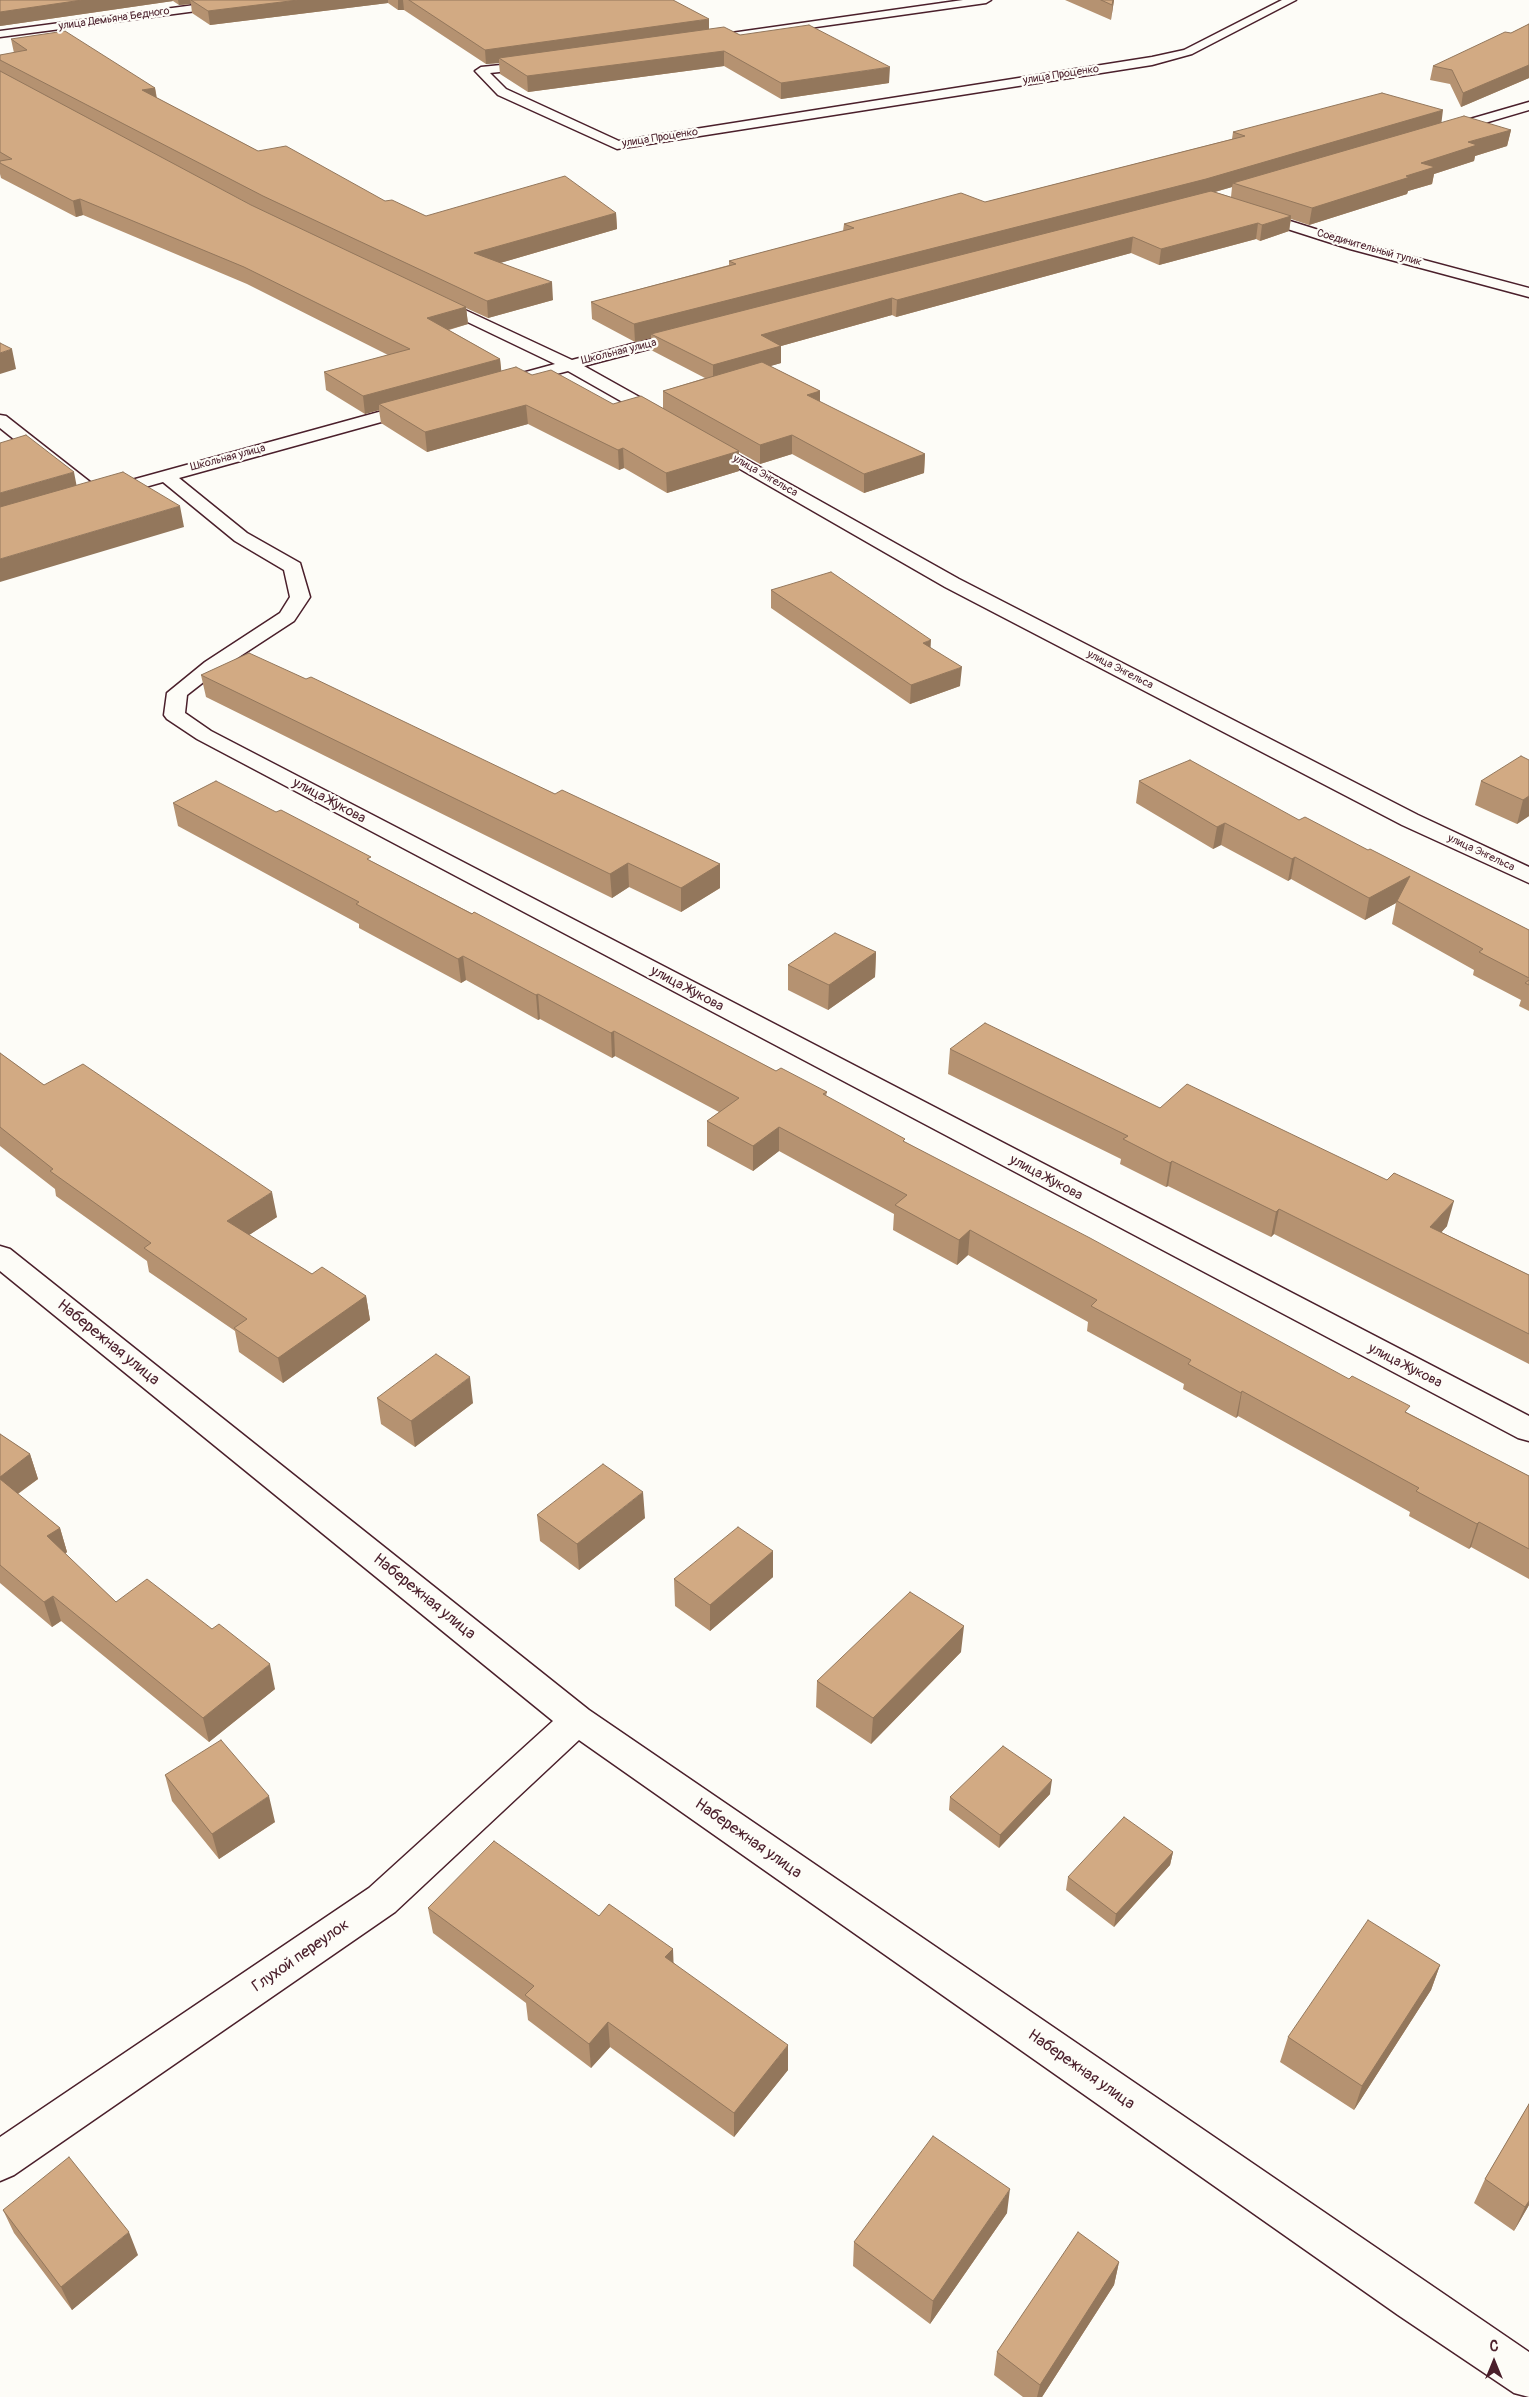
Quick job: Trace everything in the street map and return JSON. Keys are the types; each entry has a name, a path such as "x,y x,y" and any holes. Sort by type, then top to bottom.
{"street":[{"name":"улица Демьяна Бедного","path":"0,34 257,0"},
{"path":"695,41 986,0"},
{"name":"улица Проценко","path":"549,62 481,72 502,92 616,144 1152,61 1188,52 1291,0"},
{"path":"1426,136 1529,106"},
{"name":"Соединительный тупик","path":"1238,208 1355,246 1529,293"},
{"path":"419,293 570,365 674,424"},
{"name":"Школьная улица","path":"476,390 704,330"},
{"name":"Школьная улица","path":"77,501 429,403"},
{"path":"0,420 96,496"},
{"name":"улица Энгельса","path":"692,434 952,583 1410,820 1529,876"},
{"name":"улица Жукова","path":"165,475 241,537 293,567 300,597 287,617 212,666 177,693 174,715 204,735 257,763 1529,1430"},
{"name":"Набережная улица","path":"0,1256 577,1720 1413,2300 1529,2378"},
{"name":"Глухой переулок","path":"0,2160 382,1900 577,1720"}],"building":[{"path":"0,0 82,0 0,12"},
{"path":"191,0 298,0 208,11"},
{"path":"409,0 673,0 709,19 485,50"},
{"path":"1101,0 1113,0 1112,5"},
{"path":"1529,24 1529,65 1463,93 1452,70 1433,66 1505,32 1511,33"},
{"path":"809,25 890,67 781,83 724,51 527,76 499,58 724,27 740,35"},
{"path":"65,31 155,88 142,90 258,151 286,146 385,201 392,200 426,216 565,176 616,213 474,253 552,282 487,301 263,196 0,60 0,55 27,50 11,39"},
{"path":"0,71 251,205 466,307 427,318 500,359 363,396 324,372 410,349 244,267 80,199 73,201 0,163 0,161 12,159 0,152"},
{"path":"1382,93 1443,110 1206,179 634,324 591,302 736,264 729,261 854,228 844,224 961,193 985,202 1245,136 1233,132"},
{"path":"1464,116 1511,130 1468,142 1477,145 1421,163 1435,167 1406,176 1410,177 1312,208 1233,183"},
{"path":"1211,191 1291,216 1262,225 1258,223 1161,249 1133,237 897,300 892,298 761,335 781,346 713,365 651,334"},
{"path":"0,343 12,349 0,353"},
{"path":"762,362 820,391 807,395 925,454 864,474 792,435 760,445 663,391"},
{"path":"516,367 532,375 551,370 613,404 641,396 739,451 666,473 623,448 618,450 526,405 425,432 379,404"},
{"path":"26,435 74,472 0,493 0,443"},
{"path":"123,472 180,506 0,559 0,507"},
{"path":"831,572 931,640 923,643 962,667 911,685 771,590"},
{"path":"249,653 306,679 311,677 555,794 562,790 720,864 681,888 628,863 610,874 201,675"},
{"path":"1521,756 1529,760 1529,796 1523,800 1481,781"},
{"path":"1190,760 1299,820 1305,817 1529,930 1529,978 1479,952 1483,949 1397,901 1410,876 1369,898 1295,857 1292,859 1225,823 1217,827 1139,781"},
{"path":"216,781 276,812 281,810 371,857 367,859 472,914 474,912 776,1071 781,1068 827,1092 823,1094 905,1139 903,1141 1090,1238 1349,1379 1352,1376 1410,1406 1405,1412 1529,1476 1529,1549 1479,1522 1477,1524 1416,1491 1419,1488 1242,1391 1241,1393 1188,1364 1191,1360 1091,1306 1097,1300 970,1230 959,1240 895,1205 907,1195 779,1127 753,1146 707,1121 739,1098 614,1031 611,1033 463,956 458,959 356,904 359,902 173,803"},
{"path":"835,933 876,952 829,985 788,965"},
{"path":"985,1023 1160,1108 1187,1084 1387,1180 1394,1173 1454,1201 1430,1227 1529,1275 1529,1334 1279,1209 1276,1212 1172,1161 1170,1163 1123,1139 1128,1136 950,1049"},
{"path":"0,1053 44,1085 83,1064 272,1192 227,1221 312,1274 322,1267 366,1296 278,1358 234,1328 247,1319 144,1248 151,1243 50,1171 53,1169 0,1127"},
{"path":"436,1354 470,1377 411,1421 377,1398"},
{"path":"0,1434 30,1454 0,1477"},
{"path":"603,1464 643,1492 577,1544 537,1515"},
{"path":"0,1479 60,1528 47,1536 116,1602 147,1579 212,1629 219,1624 270,1664 203,1718 53,1596 44,1602 0,1565"},
{"path":"738,1527 773,1551 710,1605 674,1579"},
{"path":"910,1592 964,1626 873,1718 817,1681"},
{"path":"221,1740 269,1796 212,1834 165,1775"},
{"path":"1003,1746 1052,1780 1000,1835 950,1797"},
{"path":"1124,1817 1173,1852 1116,1914 1068,1877"},
{"path":"494,1841 599,1916 609,1904 673,1949 665,1957 788,2045 734,2113 608,2022 589,2044 525,1995 534,1986 428,1908"},
{"path":"1368,1920 1440,1965 1362,2086 1288,2037"},
{"path":"1529,2104 1529,2201 1525,2207 1485,2179"},
{"path":"933,2136 1010,2189 933,2301 854,2242"},
{"path":"69,2157 129,2232 61,2287 3,2210"},
{"path":"1078,2232 1119,2262 1040,2385 997,2352"}]}
